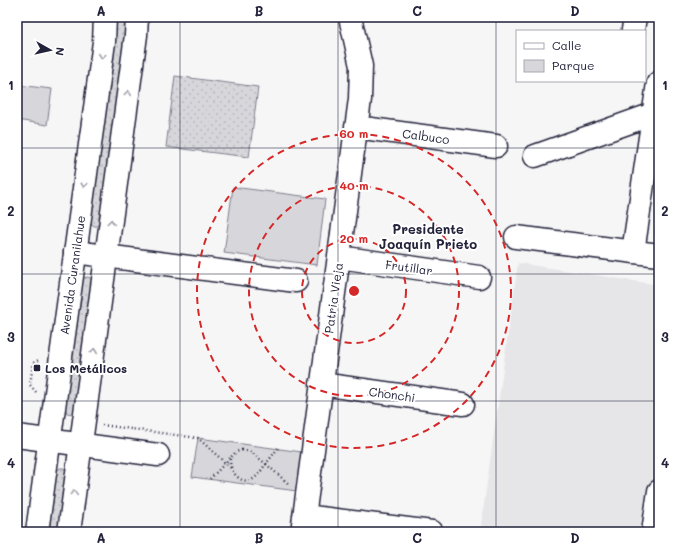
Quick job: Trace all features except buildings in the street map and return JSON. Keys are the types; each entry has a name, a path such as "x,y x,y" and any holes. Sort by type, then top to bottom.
{"street":[{"name":"Avenida Curanilahue","path":"37,532 104,42 106,17"},
{"path":"69,532 135,43 137,17"},
{"name":"Patria Vieja","path":"304,516 360,99 361,66 350,17"},
{"path":"633,252 658,83"},
{"path":"535,156 653,114"},
{"name":"Calbuco","path":"356,127 496,146"},
{"path":"516,237 659,255"},
{"path":"75,252 296,281"},
{"name":"Frutillar","path":"339,257 479,276"},
{"name":"Chonchi","path":"321,384 463,404"},
{"path":"17,436 158,455"},
{"path":"653,532 659,491"},
{"path":"304,516 432,532"}],"path":[{"path":"84,422 198,438 225,463 236,476 247,480 254,478 278,448"},
{"path":"210,479 232,456 239,451 248,451 266,464 304,516"},
{"path":"232,456 230,463 232,470"}],"shaded area":[{"path":"518,263 659,285 659,532 480,532"}],"green space":[{"path":"117,17 127,17 127,21 100,224 94,226 90,220"},
{"path":"175,76 258,87 249,157 166,147"},
{"path":"17,85 52,89 47,125 17,120"},
{"path":"233,187 325,199 317,265 224,253"},
{"path":"88,277 92,279 77,408 73,414 67,413 64,406 80,282 84,278"},
{"path":"198,438 302,452 297,491 192,477"},
{"path":"60,468 64,468 68,474 60,532 49,532 56,472"}],"place":[{"name":"Los Metálicos","path":"37,368"}],"district":[{"name":"Presidente Joaquín Prieto","path":"428,236"}]}
